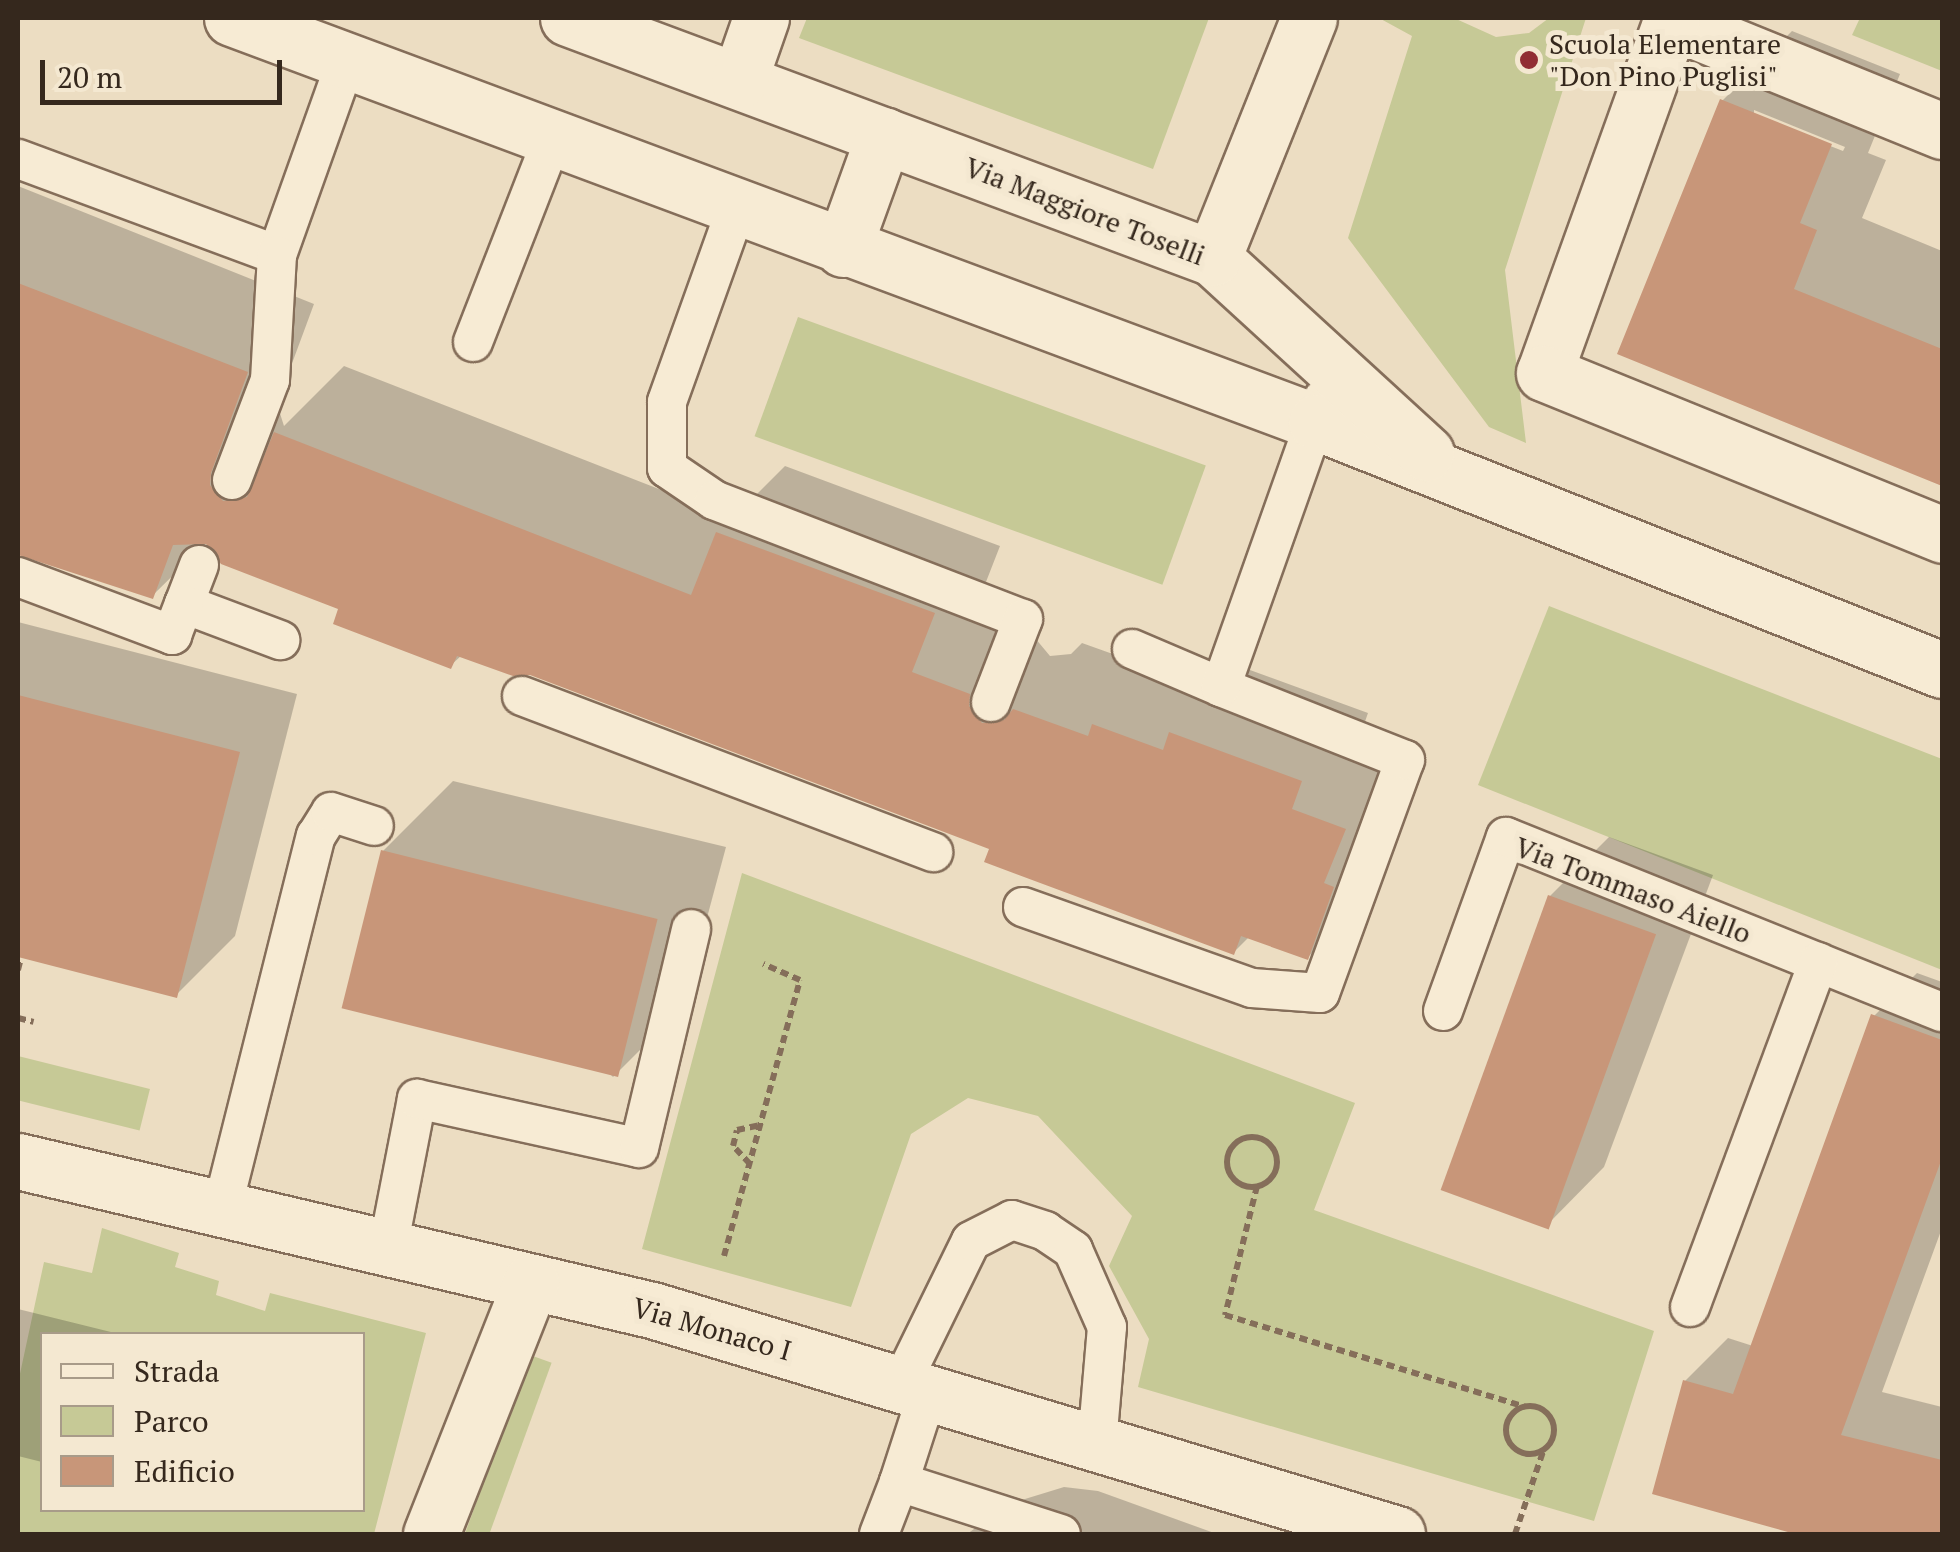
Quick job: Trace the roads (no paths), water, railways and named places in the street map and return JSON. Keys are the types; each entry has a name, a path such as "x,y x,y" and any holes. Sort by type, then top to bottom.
{"street":[{"name":"Via Maggiore Toselli","path":"232,18 843,249 1316,422 1942,670"},
{"name":"Via Maggiore Toselli","path":"568,18 1213,258 1449,474"},
{"path":"739,81 761,18"},
{"path":"1213,258 1308,18"},
{"path":"1942,131 1671,21 1544,373 1942,534"},
{"path":"843,249 884,135"},
{"name":"Via Monaco I","path":"18,1160 707,1326 1397,1534"},
{"path":"430,1534 531,1282"}],"lane":[{"path":"232,480 270,380 276,255 346,61"},
{"path":"473,342 552,139"},
{"path":"18,159 276,255"},
{"path":"736,209 667,402 667,468 714,500 1023,619 991,702"},
{"path":"1221,687 1334,368"},
{"path":"18,578 172,635 199,566"},
{"path":"184,604 280,640"},
{"path":"1023,907 1252,988 1320,993 1405,760 1132,649"},
{"path":"522,696 933,852"},
{"path":"222,1209 316,836 331,812 374,826"},
{"name":"Via Tommaso Aiello","path":"1444,1011 1506,838 1942,1012"},
{"path":"388,1248 417,1099 639,1148 691,929"},
{"path":"1690,1307 1818,962"},
{"path":"879,1534 899,1482 914,1388 970,1241 1012,1220 1073,1250 1107,1326 1097,1444"},
{"path":"899,1482 1061,1534"}],"place":[{"name":"Scuola Elementare \"Don Pino Puglisi\"","path":"1529,60"}]}
